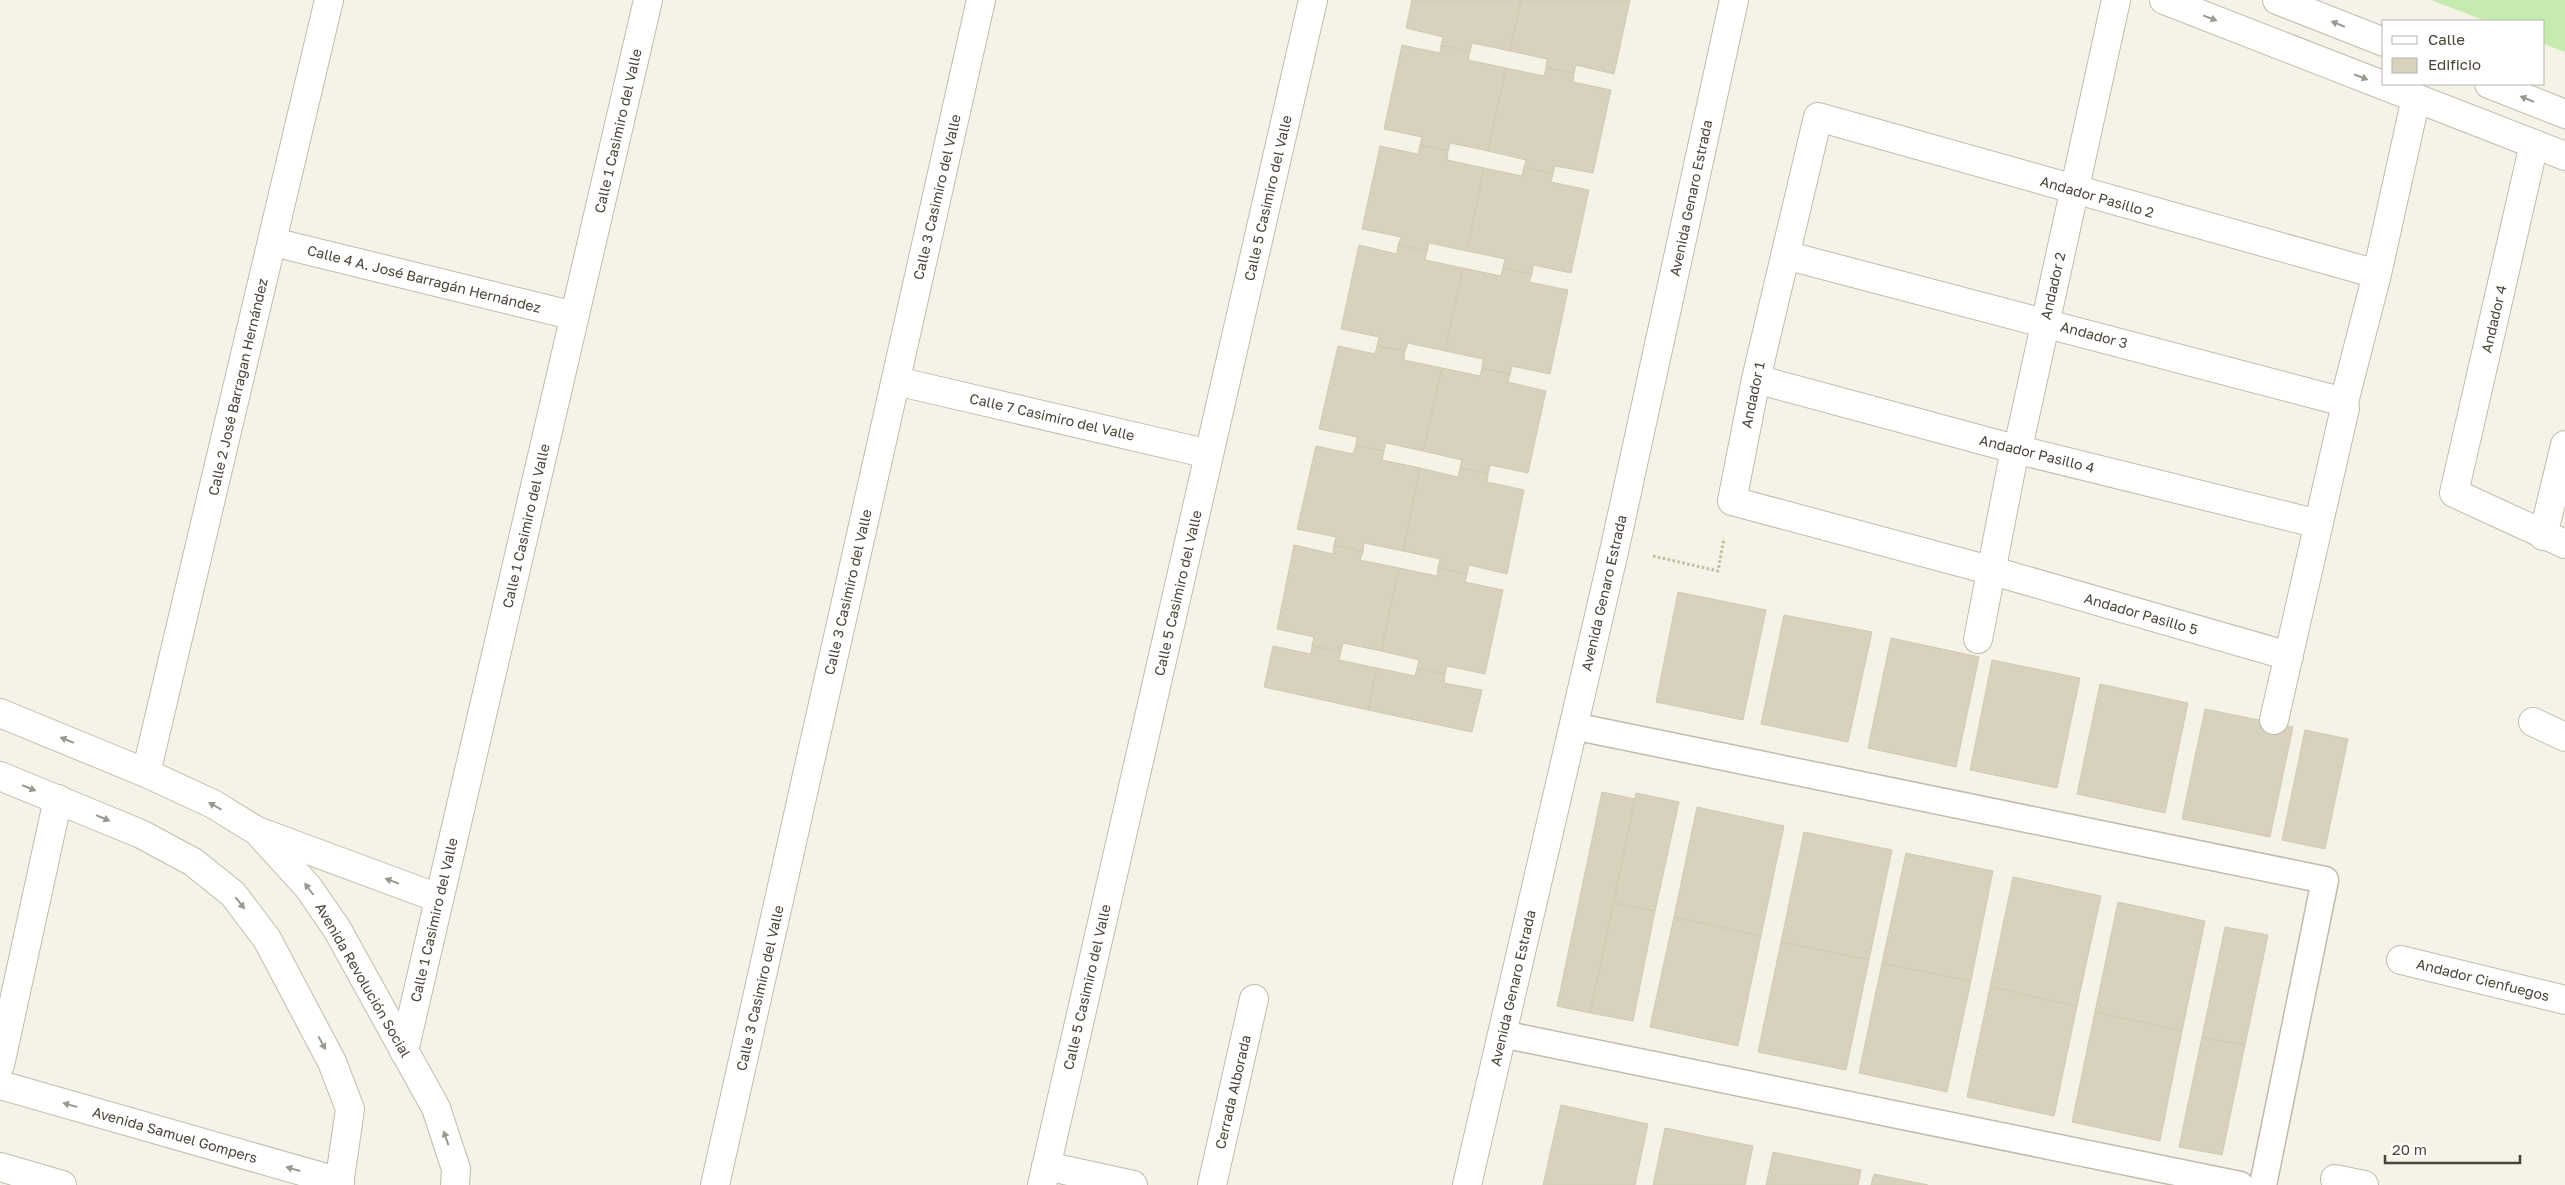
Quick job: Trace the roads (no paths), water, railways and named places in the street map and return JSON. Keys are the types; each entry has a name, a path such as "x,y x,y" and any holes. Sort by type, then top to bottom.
{"street":[{"name":"Calle 2 José Barragan Hernández","path":"146,773 329,0"},
{"name":"Calle 1 Casimiro del Valle","path":"404,1051 648,0"},
{"name":"Calle 3 Casimiro del Valle","path":"716,1185 981,0"},
{"name":"Calle 5 Casimiro del Valle","path":"1044,1176 1313,0"},
{"name":"Avenida Genaro Estrada","path":"1467,1185 1615,548 1734,0"},
{"name":"Andador 2","path":"1993,571 2015,449 2018,448 2044,322 2075,191 2116,0"},
{"path":"2164,0 2382,85"},
{"path":"2277,0 2382,41"},
{"path":"2383,85 2565,156"},
{"path":"2492,85 2565,114"},
{"path":"2274,720 2346,408 2344,402 2377,274 2416,98"},
{"name":"Andador Pasillo 2","path":"1818,117 2075,191 2377,274"},
{"name":"Andador 1","path":"1732,501 1756,379 1818,117"},
{"name":"Andador 4","path":"2534,144 2454,493 2554,540"},
{"name":"Calle 4 A. José Barragán Hernández","path":"273,242 575,316"},
{"name":"Andador 3","path":"1784,255 2344,402"},
{"name":"Andador Pasillo 4","path":"1756,379 2015,449 2319,524"},
{"name":"Calle 7 Casimiro del Valle","path":"896,381 1209,454"},
{"path":"2554,540 2565,445"},
{"name":"Andador Pasillo 5","path":"1732,501 1993,571 2288,656"},
{"path":"1978,639 1993,571"},
{"name":"Avenida Revolución Social","path":"0,713 146,773 213,804 257,831 308,887 332,922 436,1108 456,1169 455,1185"},
{"path":"2533,722 2565,737"},
{"path":"0,776 142,834 193,862 232,894 267,939 332,1062 350,1109 343,1184"},
{"path":"0,1065 58,799"},
{"path":"257,831 438,898"},
{"name":"Andador Cienfuegos","path":"2401,960 2565,1000"},
{"name":"Cerrada Alborada","path":"1212,1185 1254,999"},
{"name":"Avenida Samuel Gompers","path":"0,1085 343,1184"},
{"path":"0,1167 62,1185"},
{"path":"1044,1176 1133,1185"},
{"path":"2335,1179 2364,1185"}],"lane":[{"path":"1573,726 2325,880 2262,1185"},
{"path":"1502,1034 2240,1185"}]}
